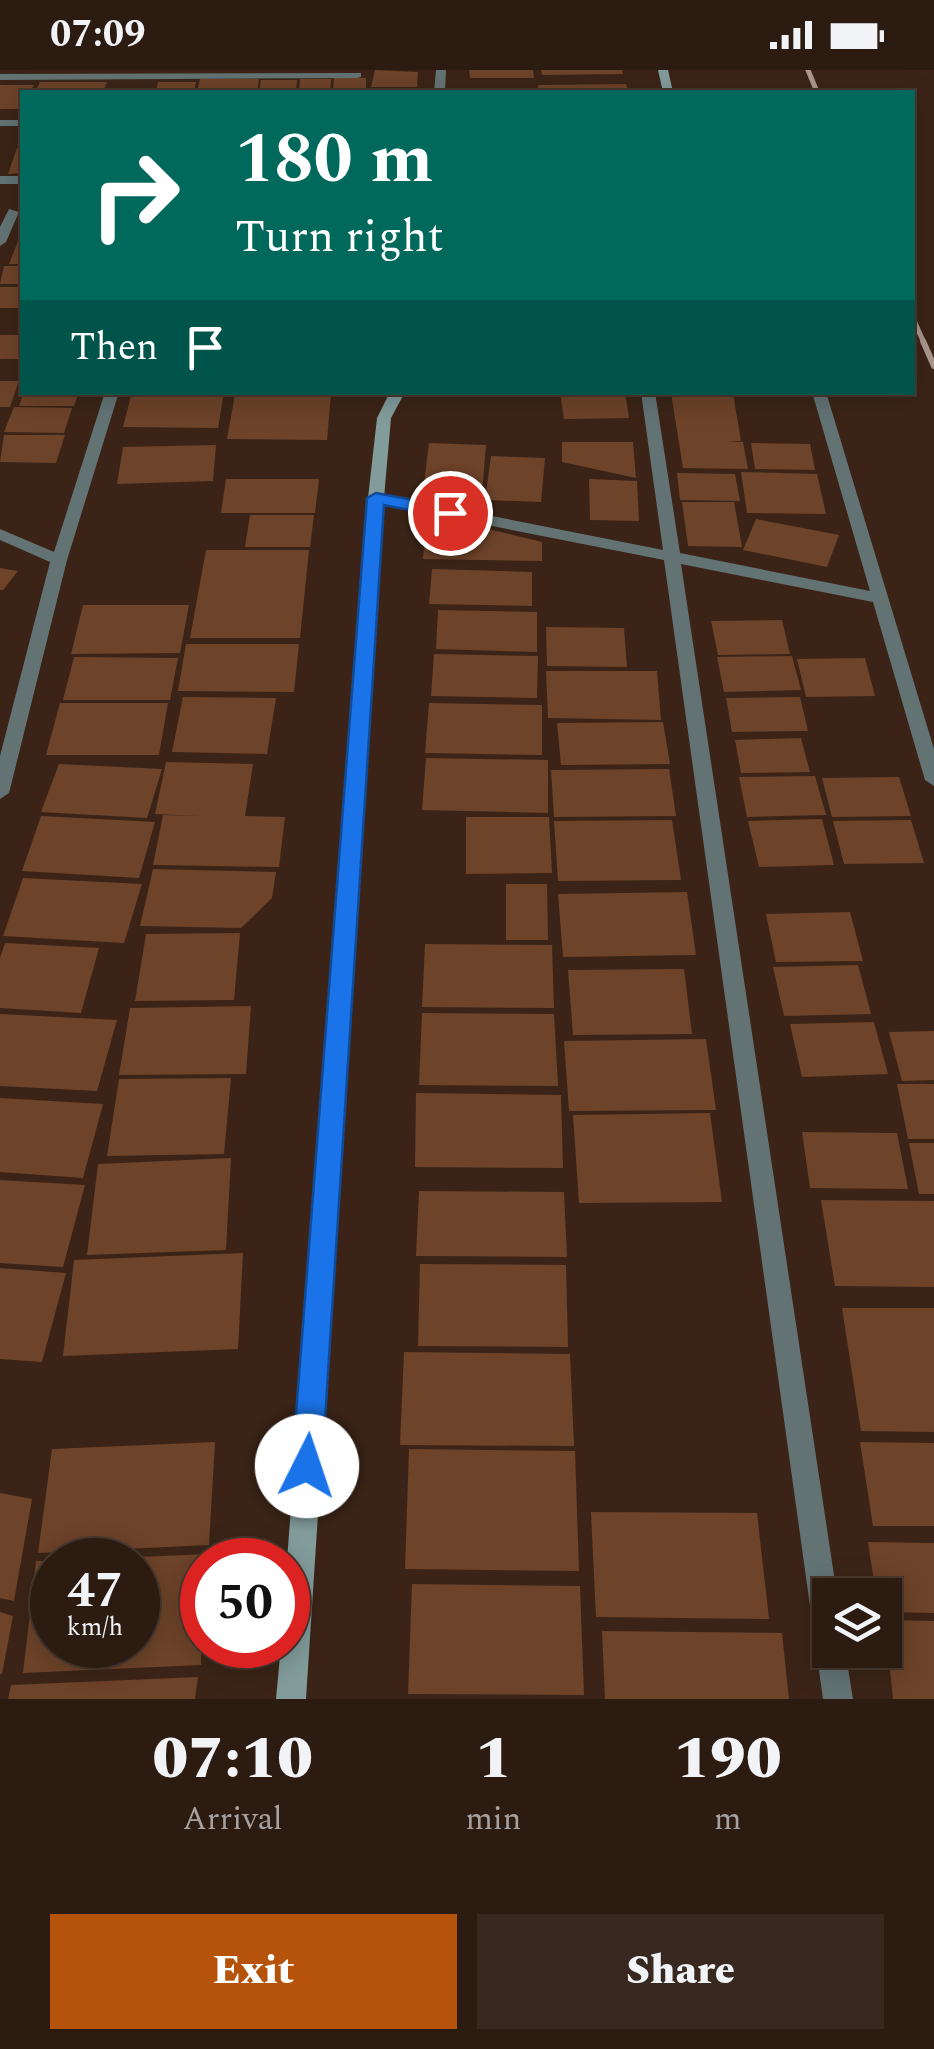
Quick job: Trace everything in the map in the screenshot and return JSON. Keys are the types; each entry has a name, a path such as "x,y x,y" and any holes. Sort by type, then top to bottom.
{"main road":[{"path":"291,1699 376,498 384,418 396,395"}],"street":[{"path":"0,76 357,75"},
{"path":"0,242 13,212"},
{"path":"0,793 6,741 111,395"},
{"path":"648,395 821,1578"},
{"path":"820,395 934,780"},
{"path":"376,498 880,598"},
{"path":"0,534 60,560"},
{"path":"834,1668 838,1699"}],"building":[{"path":"375,70 418,72 417,87 371,87"},
{"path":"469,70 533,70 534,78 470,78"},
{"path":"541,70 622,70 623,74 542,75"},
{"path":"334,78 366,78 366,90 333,90"},
{"path":"200,79 259,79 257,90 197,90"},
{"path":"300,79 331,79 330,90 299,90"},
{"path":"261,80 297,80 296,90 259,90"},
{"path":"40,82 107,82 104,90 36,90"},
{"path":"158,82 196,82 194,90 156,90"},
{"path":"626,84 628,90 539,90 538,85"},
{"path":"0,85 34,85 31,90 20,90 20,109 0,109"},
{"path":"17,148 20,148 20,173 8,174"},
{"path":"20,236 20,264 9,264"},
{"path":"4,266 20,266 20,284 0,284"},
{"path":"0,287 20,287 20,308 0,308"},
{"path":"0,335 20,335 20,359 0,359"},
{"path":"0,381 19,381 10,407 0,407"},
{"path":"23,395 78,395 74,406 19,406"},
{"path":"131,395 224,395 218,428 123,427"},
{"path":"235,395 331,395 327,440 227,439"},
{"path":"560,395 625,395 629,418 564,419"},
{"path":"671,395 733,395 741,441 726,442 743,442 748,469 683,468"},
{"path":"14,407 72,408 64,433 4,432"},
{"path":"4,435 65,435 56,463 0,462"},
{"path":"562,442 633,442 636,478 562,462"},
{"path":"429,443 486,445 482,494 423,492"},
{"path":"751,443 810,444 815,470 755,469"},
{"path":"216,445 213,481 117,484 123,447"},
{"path":"491,456 545,458 541,502 485,500"},
{"path":"741,472 817,474 826,514 747,513"},
{"path":"677,473 735,474 740,501 680,500"},
{"path":"226,479 319,479 315,513 221,513"},
{"path":"589,479 637,481 639,521 590,520"},
{"path":"682,502 734,502 742,547 688,546"},
{"path":"250,515 314,515 310,547 245,547"},
{"path":"426,518 446,519 542,542 542,561 423,559"},
{"path":"756,519 839,535 827,567 743,550"},
{"path":"206,550 309,550 300,638 190,638"},
{"path":"0,568 18,571 3,590 0,590"},
{"path":"432,569 532,572 532,606 429,604"},
{"path":"83,605 189,605 180,653 71,654"},
{"path":"438,610 537,612 537,652 436,649"},
{"path":"782,620 790,654 718,655 711,621"},
{"path":"546,627 624,628 627,667 547,666"},
{"path":"186,644 299,644 294,692 178,691"},
{"path":"434,654 538,656 537,698 431,696"},
{"path":"792,656 801,690 724,692 717,657"},
{"path":"74,657 178,658 170,700 63,700"},
{"path":"865,658 875,696 806,697 797,659"},
{"path":"546,671 657,671 661,720 548,718"},
{"path":"183,697 276,698 267,754 172,752"},
{"path":"800,697 808,731 732,732 726,698"},
{"path":"60,703 168,703 159,755 46,755"},
{"path":"429,703 542,705 542,755 425,753"},
{"path":"663,722 670,764 561,765 557,723"},
{"path":"801,738 810,772 741,773 735,740"},
{"path":"426,758 548,760 548,813 422,810"},
{"path":"166,762 253,764 245,816 285,817 279,867 153,865 163,815 199,816 155,814"},
{"path":"59,764 162,769 147,818 41,812"},
{"path":"669,769 676,816 554,817 551,770"},
{"path":"815,776 826,815 747,817 739,777"},
{"path":"899,777 911,816 832,817 822,778"},
{"path":"41,816 155,822 139,878 22,871"},
{"path":"466,817 549,817 552,873 466,874"},
{"path":"822,819 834,865 759,867 748,821"},
{"path":"672,820 681,880 558,881 554,821"},
{"path":"911,820 924,863 844,864 833,821"},
{"path":"153,869 276,872 272,898 241,928 140,926"},
{"path":"23,878 142,884 124,943 3,936"},
{"path":"506,884 547,884 548,940 506,940"},
{"path":"687,892 696,955 563,957 558,894"},
{"path":"850,912 863,961 776,962 766,914"},
{"path":"240,933 234,1000 135,1001 146,934"},
{"path":"5,943 99,948 81,1013 0,1008 0,958"},
{"path":"425,944 552,945 554,1008 422,1007"},
{"path":"858,965 871,1014 784,1016 773,967"},
{"path":"684,969 692,1034 573,1035 568,970"},
{"path":"251,1006 246,1074 119,1075 130,1008"},
{"path":"422,1013 554,1014 558,1086 419,1085"},
{"path":"0,1014 117,1020 97,1091 0,1086"},
{"path":"874,1022 888,1074 802,1077 790,1024"},
{"path":"934,1031 934,1080 902,1081 889,1032"},
{"path":"706,1039 716,1110 569,1111 564,1041"},
{"path":"231,1078 224,1154 107,1156 119,1079"},
{"path":"897,1084 934,1084 934,1139 908,1139"},
{"path":"416,1093 561,1095 563,1168 415,1167"},
{"path":"0,1098 103,1104 83,1178 0,1172"},
{"path":"710,1113 722,1202 579,1203 573,1115"},
{"path":"802,1132 897,1133 908,1189 810,1188"},
{"path":"909,1143 934,1143 934,1194 919,1194"},
{"path":"231,1158 226,1250 87,1255 98,1164"},
{"path":"0,1180 85,1185 63,1267 0,1263"},
{"path":"419,1191 564,1192 567,1257 416,1256"},
{"path":"821,1200 934,1201 934,1287 835,1286"},
{"path":"243,1253 238,1349 63,1356 74,1260"},
{"path":"420,1264 566,1265 568,1347 418,1346"},
{"path":"0,1268 66,1273 42,1362 0,1359"},
{"path":"842,1308 934,1308 934,1432 861,1431"},
{"path":"404,1352 570,1354 574,1446 400,1445"},
{"path":"215,1442 209,1538 180,1538 180,1546 160,1547 160,1538 40,1538 52,1449"},
{"path":"860,1442 934,1443 934,1526 873,1526"},
{"path":"409,1449 575,1451 579,1571 405,1569"},
{"path":"0,1493 32,1499 14,1601 0,1598"},
{"path":"591,1512 757,1513 769,1619 596,1617"},
{"path":"868,1542 934,1543 934,1613 902,1612 902,1578 873,1578"},
{"path":"180,1555 180,1666 160,1667 160,1556"},
{"path":"412,1584 580,1586 584,1695 408,1694"},
{"path":"0,1612 13,1616 2,1674 0,1674"},
{"path":"30,1613 30,1668 134,1668 23,1673"},
{"path":"902,1620 934,1621 934,1699 893,1699 890,1668 902,1668"},
{"path":"602,1631 782,1633 789,1699 605,1699"},
{"path":"198,1677 195,1699 8,1699 11,1685"}],"railway":[{"path":"808,70 816,90"},
{"path":"915,323 924,343"},
{"path":"923,341 934,366"}],"route":[{"path":"307,1466 376,498 450,513"}]}
